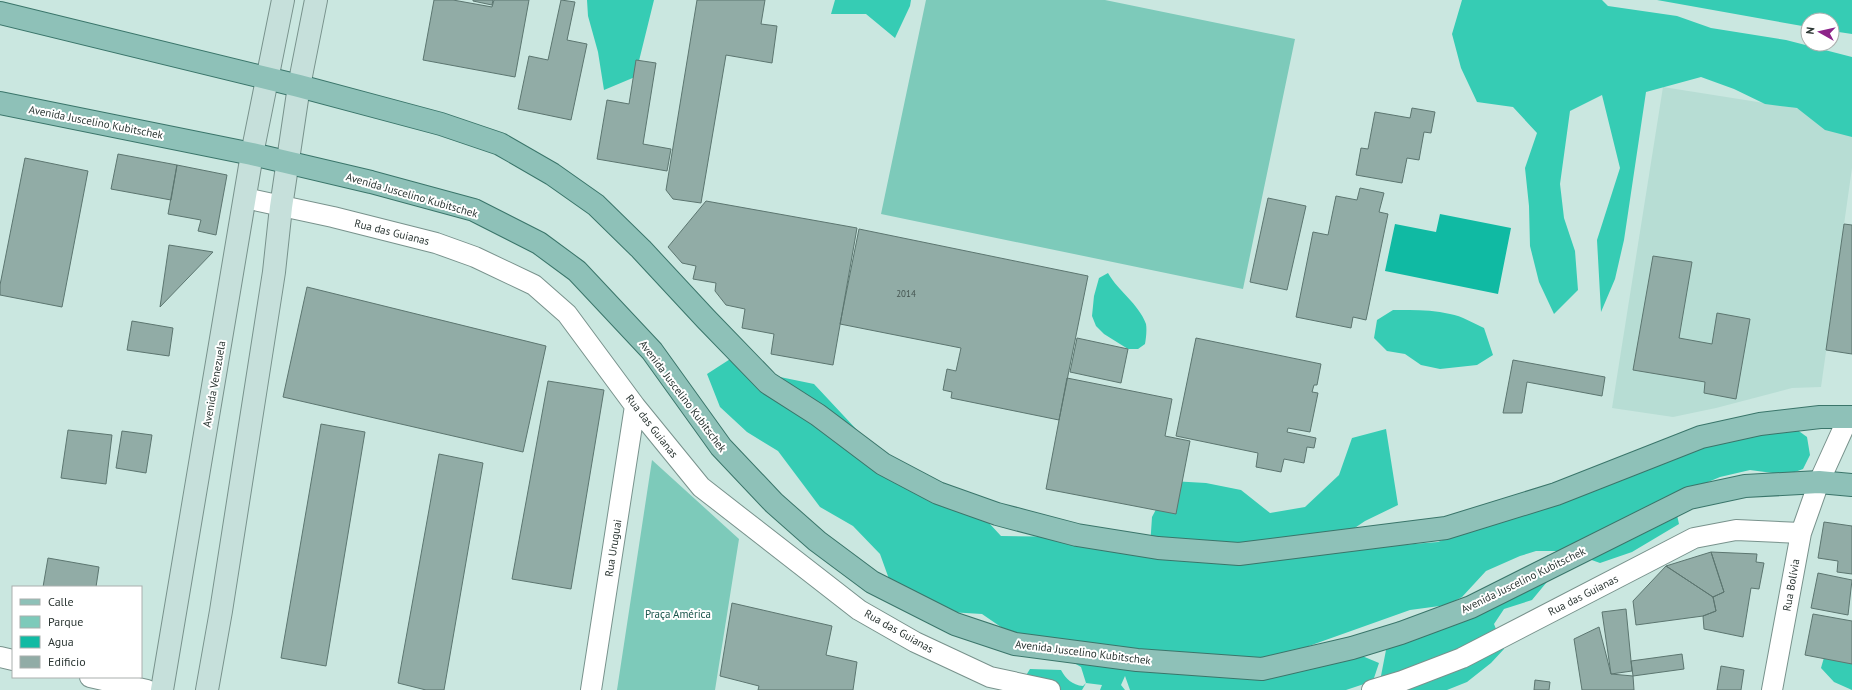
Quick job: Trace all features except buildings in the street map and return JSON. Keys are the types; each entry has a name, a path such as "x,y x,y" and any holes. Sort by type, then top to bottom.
{"main road":[{"name":"Avenida Venezuela","path":"162,690 252,154 283,0"},
{"path":"207,690 221,611 274,272 281,206 289,163 299,86 316,0"},
{"path":"0,13 267,77 441,124 507,148 552,174 596,205 641,249 768,383 818,415 883,464 938,493 997,514 1077,535 1158,548 1239,554 1446,528 1556,494 1701,437 1760,424 1820,417 1851,416"},
{"name":"Avenida Juscelino Kubitschek","path":"0,103 252,154 371,182 474,210 540,244 577,271 647,346 721,447 774,503 817,541 878,585 955,624 1016,644 1138,660 1262,669 1352,648 1401,633 1471,607 1689,498 1745,486 1819,482 1852,485"}],"street":[{"name":"Rua das Guianas","path":"245,198 332,217 436,243 475,257 534,285 567,314 635,406 701,487 859,610 989,684 1050,690"},
{"name":"Rua Uruguai","path":"591,690 635,406"},
{"name":"Rua Bolívia","path":"1772,690 1801,533 1819,482 1851,416"},
{"name":"Rua das Guianas","path":"1372,690 1402,681 1462,658 1694,538 1736,530 1801,533"},
{"path":"0,657 12,660"},
{"path":"94,678 147,690"}],"shaded area":[{"path":"587,0 654,0 635,77 604,90 598,52 588,16"},
{"path":"835,0 911,0 910,6 895,38 866,14 831,14"},
{"path":"1462,0 1602,0 1608,6 1677,16 1711,28 1786,40 1800,44 1800,52 1833,52 1852,57 1852,137 1825,130 1797,108 1765,104 1734,89 1701,77 1646,92 1624,240 1615,279 1601,312 1597,240 1620,168 1602,95 1570,111 1560,184 1564,218 1575,251 1578,290 1554,314 1539,282 1530,246 1529,206 1525,168 1537,133 1513,107 1477,102 1461,68 1452,34"},
{"path":"1657,0 1852,0 1852,34 1840,32 1840,12 1800,12 1800,26"},
{"path":"1663,87 1852,117 1852,168 1821,387 1792,388 1716,408 1673,417 1612,408"},
{"path":"1108,273 1117,286 1139,310 1146,324 1145,344 1138,349 1128,349 1104,334 1096,326 1092,316 1094,296 1099,278"},
{"path":"1393,310 1436,311 1467,320 1484,328 1493,355 1477,365 1440,369 1421,365 1405,354 1387,351 1374,338 1377,320"},
{"path":"738,354 780,377 814,384 885,460 977,510 1001,536 1077,537 1111,552 1150,547 1152,517 1171,481 1206,483 1241,490 1270,513 1305,507 1339,475 1352,438 1386,429 1398,505 1365,521 1334,542 1367,542 1401,545 1438,542 1483,523 1652,464 1725,441 1796,429 1807,437 1810,455 1803,469 1787,475 1750,470 1720,477 1682,493 1674,502 1679,524 1632,552 1600,563 1575,554 1557,551 1536,551 1520,556 1486,571 1462,597 1447,605 1410,610 1292,652 1262,668 1143,671 1262,671 1355,653 1379,663 1373,681 1346,690 1130,690 1125,676 1121,685 1125,690 1100,690 1102,685 1086,683 1081,667 1050,649 1017,638 982,614 949,612 889,579 880,554 853,526 820,507 778,451 747,432 720,407 707,374"},
{"path":"1548,555 1552,565 1551,577 1532,600 1504,609 1494,624 1504,649 1491,663 1467,682 1447,690 1400,690 1380,681 1386,650 1402,640 1474,609"},
{"path":"1825,654 1852,658 1852,690 1834,682 1821,668"},
{"path":"1030,669 1061,670 1067,679 1073,683 1083,686 1086,683 1082,690 1058,690 1025,677"}],"green space":[{"path":"926,0 1105,0 1295,39 1243,289 881,214"},
{"name":"Praça América","path":"652,460 739,539 715,690 617,690"}],"water":[{"path":"1440,214 1511,228 1498,294 1385,271 1395,224 1436,232"}]}
